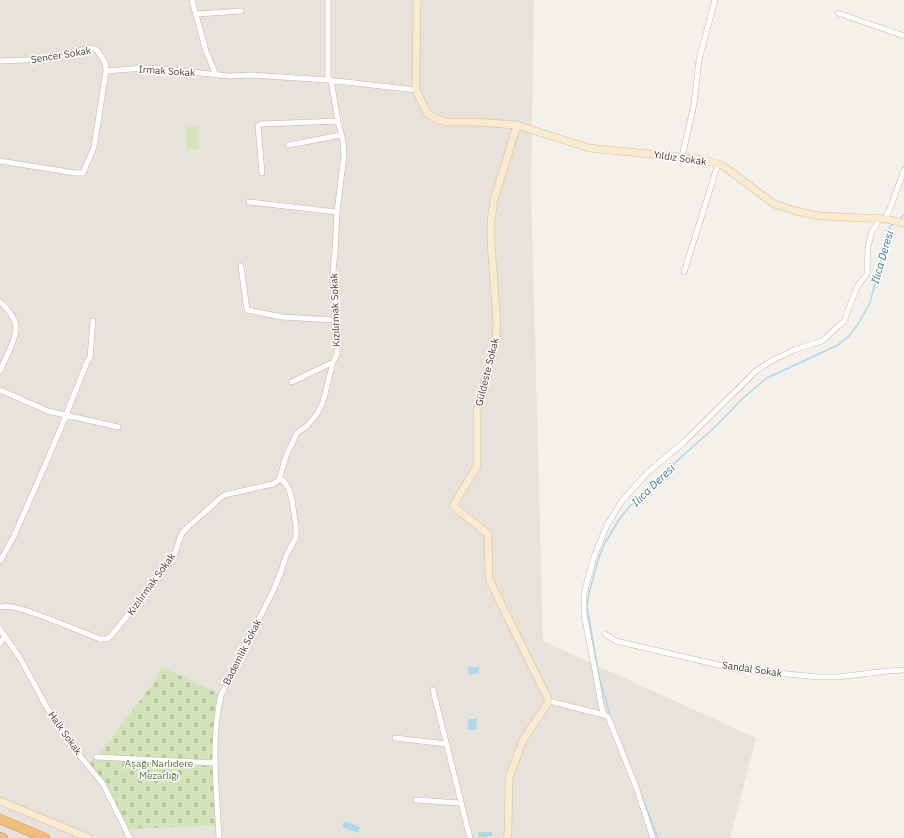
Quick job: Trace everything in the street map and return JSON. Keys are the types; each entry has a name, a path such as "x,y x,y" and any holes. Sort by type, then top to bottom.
{"highway":[{"path":"0,819 45,838"},
{"path":"0,837 4,838"}],"street":[{"path":"192,0 206,51 216,75"},
{"name":"Kızılırmak Sokak","path":"0,606 8,605 58,622 100,639 107,640 134,610 167,566 175,553 182,533 224,495 273,484 279,480 286,456 297,433 313,420 322,402 336,354 337,341 334,320 333,272 337,212 344,155 343,142 329,80 328,0"},
{"path":"416,90 417,0"},
{"path":"682,157 694,104 700,60 715,0"},
{"path":"197,14 241,11"},
{"path":"838,13 904,36"},
{"name":"Sencer Sokak","path":"0,61 46,59 90,48 97,50 105,62 106,71"},
{"name":"Irmak Sokak","path":"106,71 145,68 163,69 216,75 329,80 416,90"},
{"path":"0,161 83,173 94,147 106,71"},
{"name":"Yıldız Sokak","path":"416,90 427,113 438,120 447,122 475,122 516,125 589,148 699,159 727,168 774,204 796,211 818,216 883,219 904,223"},
{"path":"262,173 258,126 261,124 338,121"},
{"name":"Güldeste Sokak","path":"516,125 494,200 491,221 491,243 497,323 496,340 477,411 477,466 453,506 488,534 489,580 549,701"},
{"path":"289,145 341,135"},
{"path":"684,272 718,164"},
{"path":"653,838 636,787 608,717 604,714 601,706 584,615 584,593 592,564 607,525 622,501 647,473 684,442 756,371 771,361 788,353 822,341 844,320 857,287 867,274 868,247 872,231 890,209 904,170"},
{"path":"249,202 337,212"},
{"path":"241,266 247,310 282,317 334,320"},
{"path":"0,302 15,321 16,326 0,371"},
{"path":"0,561 14,536 90,358 93,321"},
{"path":"292,382 333,362"},
{"path":"0,390 48,411 118,427"},
{"name":"Bademlik Sokak","path":"219,838 215,763 217,712 221,695 273,591 286,556 296,537 296,527 289,489 283,480 279,480"},
{"name":"Halk Sokak","path":"0,629 20,658 46,706 76,751 103,784 130,838"},
{"name":"Sandal Sokak","path":"605,634 616,641 736,669 818,678 838,677 888,670 904,670"},
{"path":"0,643 5,636"},
{"path":"433,690 470,838"},
{"path":"507,838 509,778 523,740 549,701 604,714"},
{"path":"395,738 447,744"},
{"path":"96,757 215,763"},
{"path":"416,800 461,803"},
{"path":"0,801 89,838"}],"shaded area":[{"path":"0,0 534,0 531,189 543,641 756,738 730,838 0,838"}],"green space":[{"path":"186,127 198,127 199,149 187,149"},
{"name":"Aşağı Narlıdere Mezarlığı","path":"162,667 221,695 215,740 219,825 126,829 103,784 88,765 101,751 153,684"}],"water":[{"path":"468,667 479,667 479,673 469,675"},
{"path":"468,719 477,719 476,730 468,730"},
{"path":"344,821 360,827 358,833 342,827"},
{"path":"478,832 492,832 492,836 478,837"}],"waterway":[{"name":"Ilıca Deresi","path":"899,219 904,215"},
{"name":"Ilıca Deresi","path":"658,838 611,719 599,676 587,606 598,560 604,545 618,521 630,506 644,495 670,467 714,428 744,397 767,378 838,345 849,336 870,303 890,226 894,223"}]}
